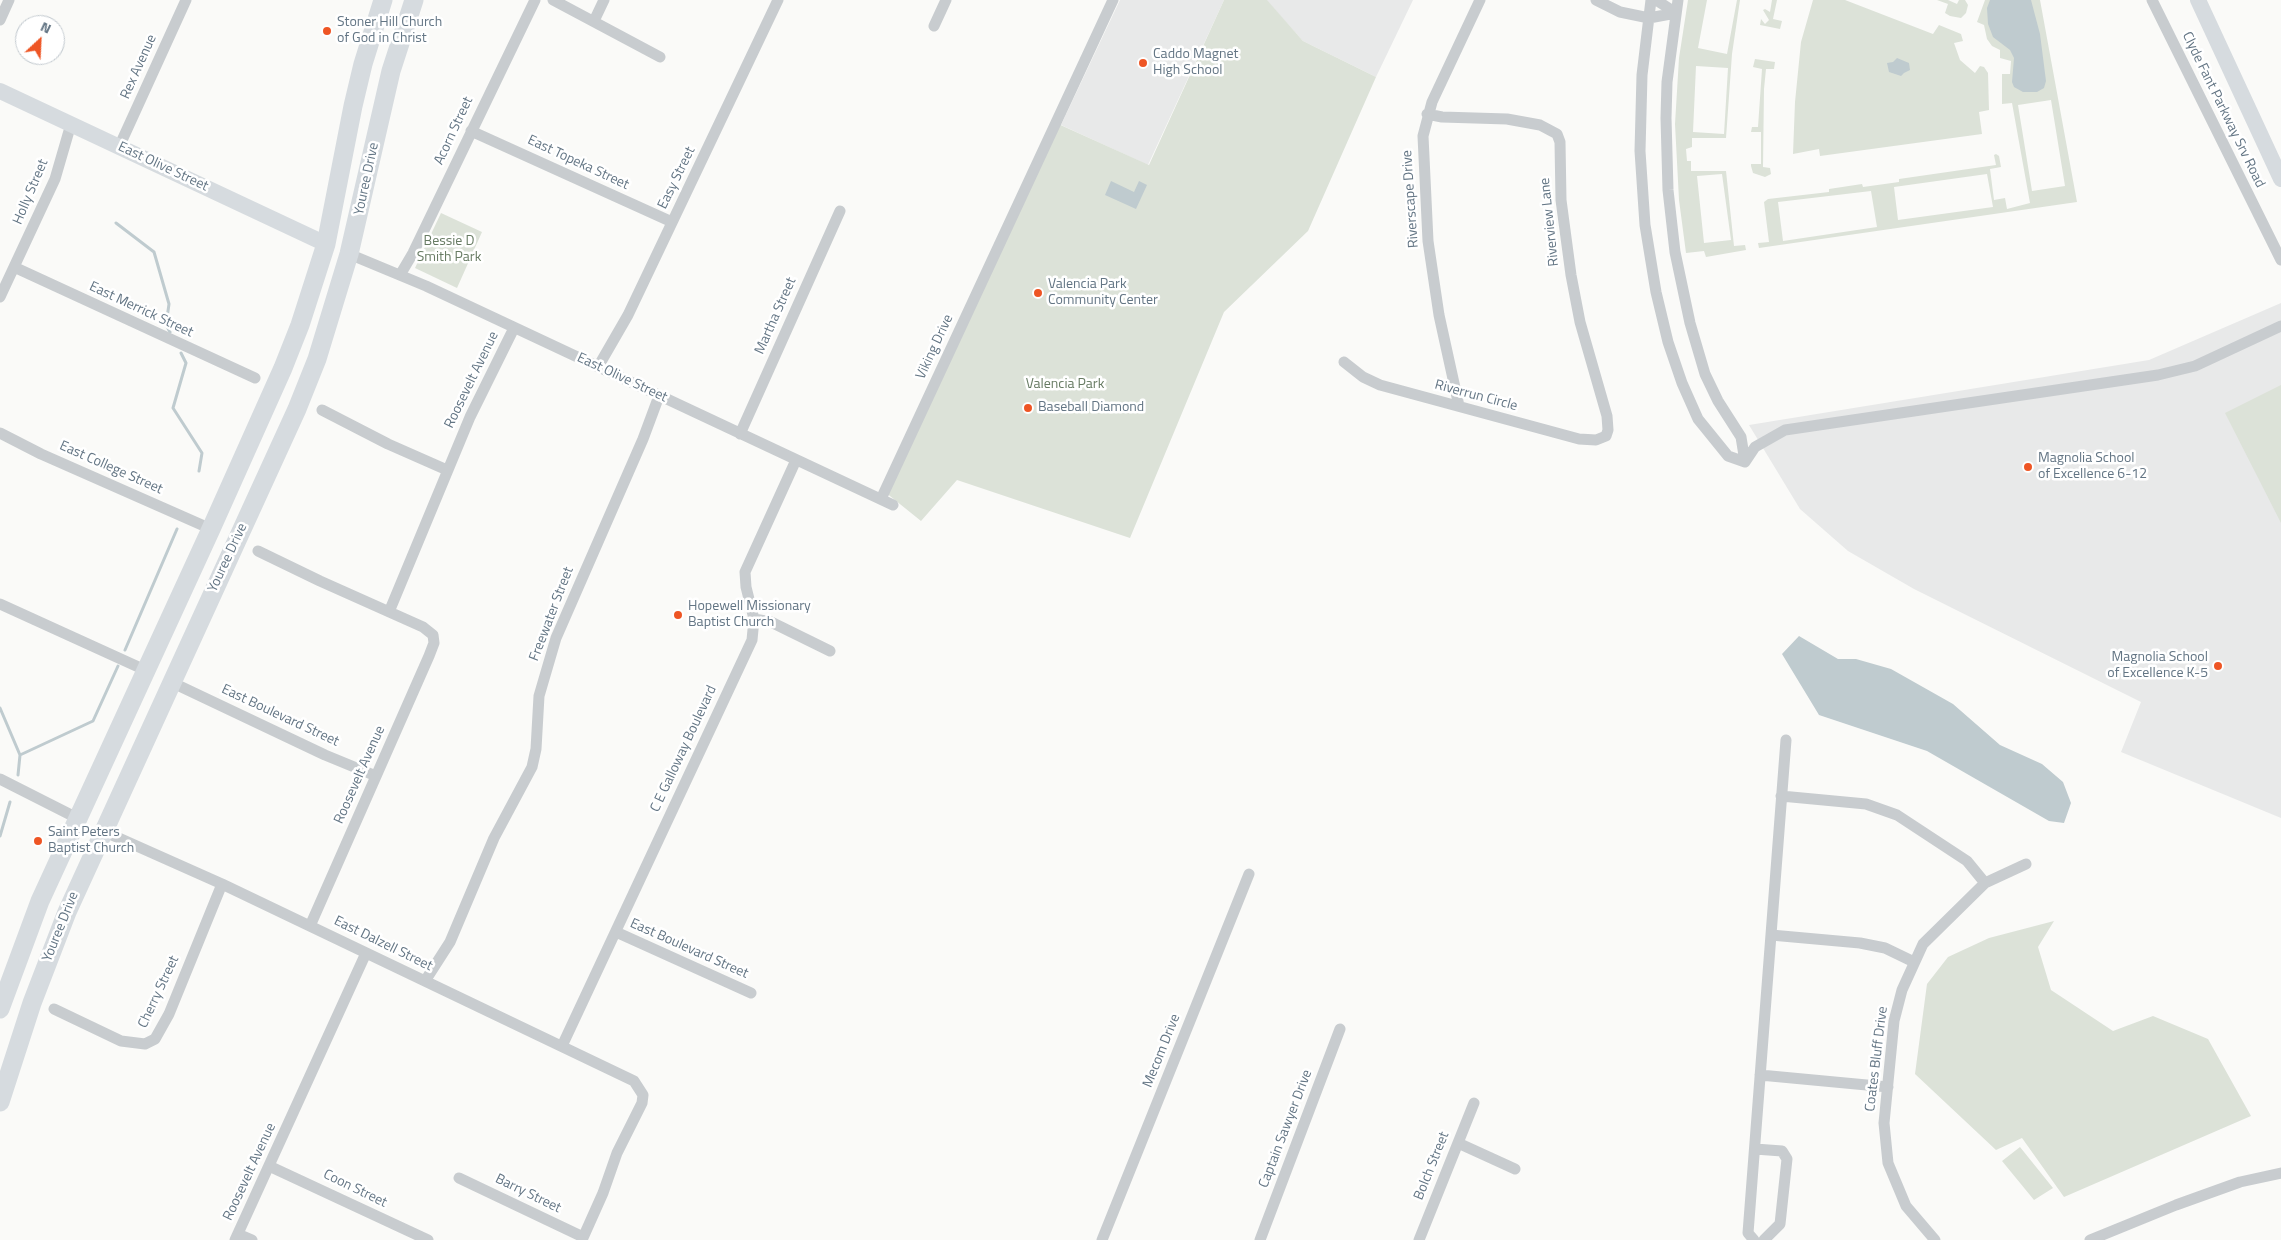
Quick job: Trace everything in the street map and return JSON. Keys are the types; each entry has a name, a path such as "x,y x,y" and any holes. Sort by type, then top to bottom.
{"main road":[{"name":"Youree Drive","path":"0,1009 37,910 77,818 211,530 300,325 326,244 353,106 363,64 383,0"},
{"name":"Youree Drive","path":"0,1102 51,952 103,831 297,409 317,359 349,254 391,71 414,0"},
{"path":"326,244 349,254"},
{"path":"77,818 103,831"}],"street":[{"path":"0,20 9,0"},
{"name":"Rex Avenue","path":"119,147 186,0"},
{"name":"Acorn Street","path":"400,275 413,253 535,0"},
{"path":"553,0 660,56"},
{"path":"594,21 604,0"},
{"name":"Easy Street","path":"598,367 628,315 778,0"},
{"path":"934,26 946,0"},
{"name":"Viking Drive","path":"881,499 1113,0"},
{"name":"Riverscape Drive","path":"1459,406 1438,314 1428,241 1423,147 1427,114 1480,0"},
{"path":"1596,0 1620,12 1649,18 1676,13"},
{"path":"1651,0 1642,76 1640,151 1645,225 1656,292 1668,342 1682,383 1698,419 1728,456 1745,462"},
{"path":"1656,0 1676,13"},
{"path":"1678,0 1667,82 1666,118 1668,190 1675,252 1690,323 1705,374 1718,401 1741,437 1745,462"},
{"name":"Clyde Fant Parkway Srv Road","path":"2152,0 2281,260"},
{"path":"2198,0 2281,179"},
{"name":"East Olive Street","path":"0,91 326,244"},
{"name":"Riverview Lane","path":"1427,114 1442,117 1507,119 1540,125 1557,134 1560,142 1563,219 1571,275 1580,322 1607,416 1608,430 1606,436"},
{"name":"Holly Street","path":"0,297 55,180 71,124"},
{"name":"East Topeka Street","path":"471,131 672,222"},
{"name":"Martha Street","path":"740,434 840,211"},
{"name":"East Olive Street","path":"349,254 400,275 893,505"},
{"name":"East Merrick Street","path":"14,267 255,378"},
{"path":"1745,462 1754,447 1785,430 2158,375 2194,366 2281,326"},
{"name":"Roosevelt Avenue","path":"310,926 434,643 433,636 423,627 389,612 470,417 514,328"},
{"name":"Riverrun Circle","path":"1344,362 1371,382 1579,439 1596,440 1606,436"},
{"name":"Freewater Street","path":"424,981 442,957 450,942 494,838 532,767 536,749 539,696 556,638 632,466 659,396"},
{"path":"322,410 388,444 447,470"},
{"name":"East College Street","path":"0,433 41,454 211,530"},
{"name":"C E Galloway Boulevard","path":"562,1046 752,640 754,619 744,578 747,563 796,460"},
{"path":"258,551 389,612"},
{"path":"0,604 145,670"},
{"path":"754,619 771,622 830,651"},
{"name":"East Boulevard Street","path":"171,682 325,755 376,776"},
{"path":"1754,1240 1748,1233 1786,740"},
{"path":"0,779 77,818"},
{"path":"1781,796 1866,804 1897,815 1967,861 1985,884"},
{"name":"East Dalzell Street","path":"103,831 222,884 634,1081 643,1095 642,1103 617,1153 603,1193 583,1239"},
{"name":"Coates Bluff Drive","path":"1935,1240 1906,1206 1888,1163 1884,1122 1894,1021 1902,990 1923,944 1985,884 2026,864"},
{"name":"Mecom Drive","path":"1102,1240 1249,874"},
{"name":"Cherry Street","path":"54,1010 121,1041 145,1044 155,1039 169,1014 222,884"},
{"name":"East Boulevard Street","path":"616,932 750,993"},
{"path":"1771,935 1860,943 1885,948 1914,962"},
{"name":"Roosevelt Avenue","path":"236,1237 366,953"},
{"name":"Captain Sawyer Drive","path":"1260,1240 1340,1029"},
{"path":"1760,1075 1888,1087"},
{"name":"Bolch Street","path":"1419,1240 1474,1103"},
{"path":"1458,1143 1515,1169"},
{"path":"1755,1149 1782,1151 1788,1159 1780,1224 1764,1240"},
{"name":"Coon Street","path":"269,1166 428,1240"},
{"path":"2090,1240 2240,1182 2281,1173"},
{"name":"Barry Street","path":"459,1178 583,1239"},
{"path":"236,1237 252,1240"}],"shaded area":[{"name":"Caddo Magnet High School","path":"1120,0 1224,0 1148,165 1061,125"},
{"path":"1266,0 1413,0 1376,77 1303,41"},
{"path":"1990,0 2031,0 2040,34 2046,81 2044,88 2037,92 2023,92 2014,87 2012,82 2014,58 2010,50 1993,37 1988,24 1987,8"},
{"path":"1897,58 1909,63 1910,70 1901,76 1889,72 1887,63 1893,62"},
{"path":"1111,181 1134,192 1139,181 1147,185 1136,209 1105,195"},
{"name":"Magnolia School of Excellence 6-12","path":"2281,303 2281,818 2121,752 2141,702 1914,589 1848,551 1800,509 1749,425 2149,360"},
{"path":"1799,636 1838,659 1856,659 1891,669 1953,704 2000,745 2042,764 2063,782 2071,803 2064,823 2049,821 1927,751 1819,715 1782,654"}],"green space":[{"name":"Valencia Park","path":"1224,0 1267,0 1303,41 1376,77 1308,231 1224,312 1130,538 957,480 921,521 885,492 1056,123 1149,165"},
{"path":"1688,0 1707,0 1698,48 1727,54 1737,0 1740,0 1732,54 1726,138 1692,138 1692,147 1686,149 1687,161 1691,161 1691,171 1726,171 1734,246 1745,245 1746,250 1706,257 1704,251 1686,253 1679,200 1675,124 1679,58","holes":["1696,66 1728,68 1724,134 1693,132","1722,174 1731,240 1704,243 1697,176"]},
{"path":"1772,0 1777,0 1773,19 1782,21 1780,29 1760,25 1761,19 1765,24 1769,20 1763,10 1765,9 1770,12"},
{"path":"1813,0 1845,0 1933,34 1939,25 1961,34 1963,41 1954,43 1960,60 1975,73 1980,66 1984,67 1988,73 1989,110 1979,112 1982,134 1820,156 1819,149 1793,154 1795,102 1801,42"},
{"path":"1937,0 1948,0 1957,4 1959,0 1965,0 1968,5 1966,13 1961,18 1950,16 1945,13 1948,4"},
{"path":"1985,0 2040,0 2077,202 1759,248 1758,243 1769,242 1764,202 1768,199 1829,192 1829,189 1862,184 1863,187 1899,182 1899,179 1996,165 1994,155 1996,154 1999,156 2001,167 1990,169 1994,200 2005,198 2007,209 2030,203 2012,103 2002,104 2002,74 2010,74 2011,61 2000,58 2000,50 1992,46 1987,39 1984,25 1977,22","holes":["2051,100 2065,186 2032,191 2018,105","1987,174 1993,207 1898,220 1894,187","1871,191 1877,227 1783,241 1778,202"]},
{"path":"1755,59 1775,62 1774,69 1766,69 1764,89 1763,167 1770,168 1771,174 1765,177 1753,173 1751,166 1751,164 1761,164 1761,132 1751,132 1752,127 1758,127 1762,69 1753,67"},
{"name":"Bessie D Smith Park","path":"441,213 482,232 457,288 415,268"},
{"path":"2281,385 2281,523 2225,413"},
{"path":"2054,921 2038,947 2051,990 2113,1031 2153,1016 2208,1039 2251,1116 2064,1197 2022,1138 1996,1150 1915,1074 1927,984 1948,957 1989,938"},
{"path":"2020,1147 2053,1188 2034,1200 2002,1161"}],"waterway":[{"path":"116,223 154,252 169,304 166,325 170,332"},
{"path":"181,353 186,363 173,408 202,453 199,471"},
{"path":"125,650 177,529"},
{"path":"20,755 93,721 118,666"},
{"path":"0,708 20,755 18,775"},
{"path":"0,836 10,802"}],"place":[{"name":"Stoner Hill Church of God in Christ","path":"327,31"},
{"name":"Caddo Magnet High School","path":"1143,63"},
{"name":"Valencia Park Community Center","path":"1038,293"},
{"name":"Baseball Diamond","path":"1028,408"},
{"name":"Magnolia School of Excellence 6-12","path":"2028,467"},
{"name":"Hopewell Missionary Baptist Church","path":"678,615"},
{"name":"Magnolia School of Excellence K-5","path":"2218,666"},
{"name":"Saint Peters Baptist Church","path":"38,841"}]}
